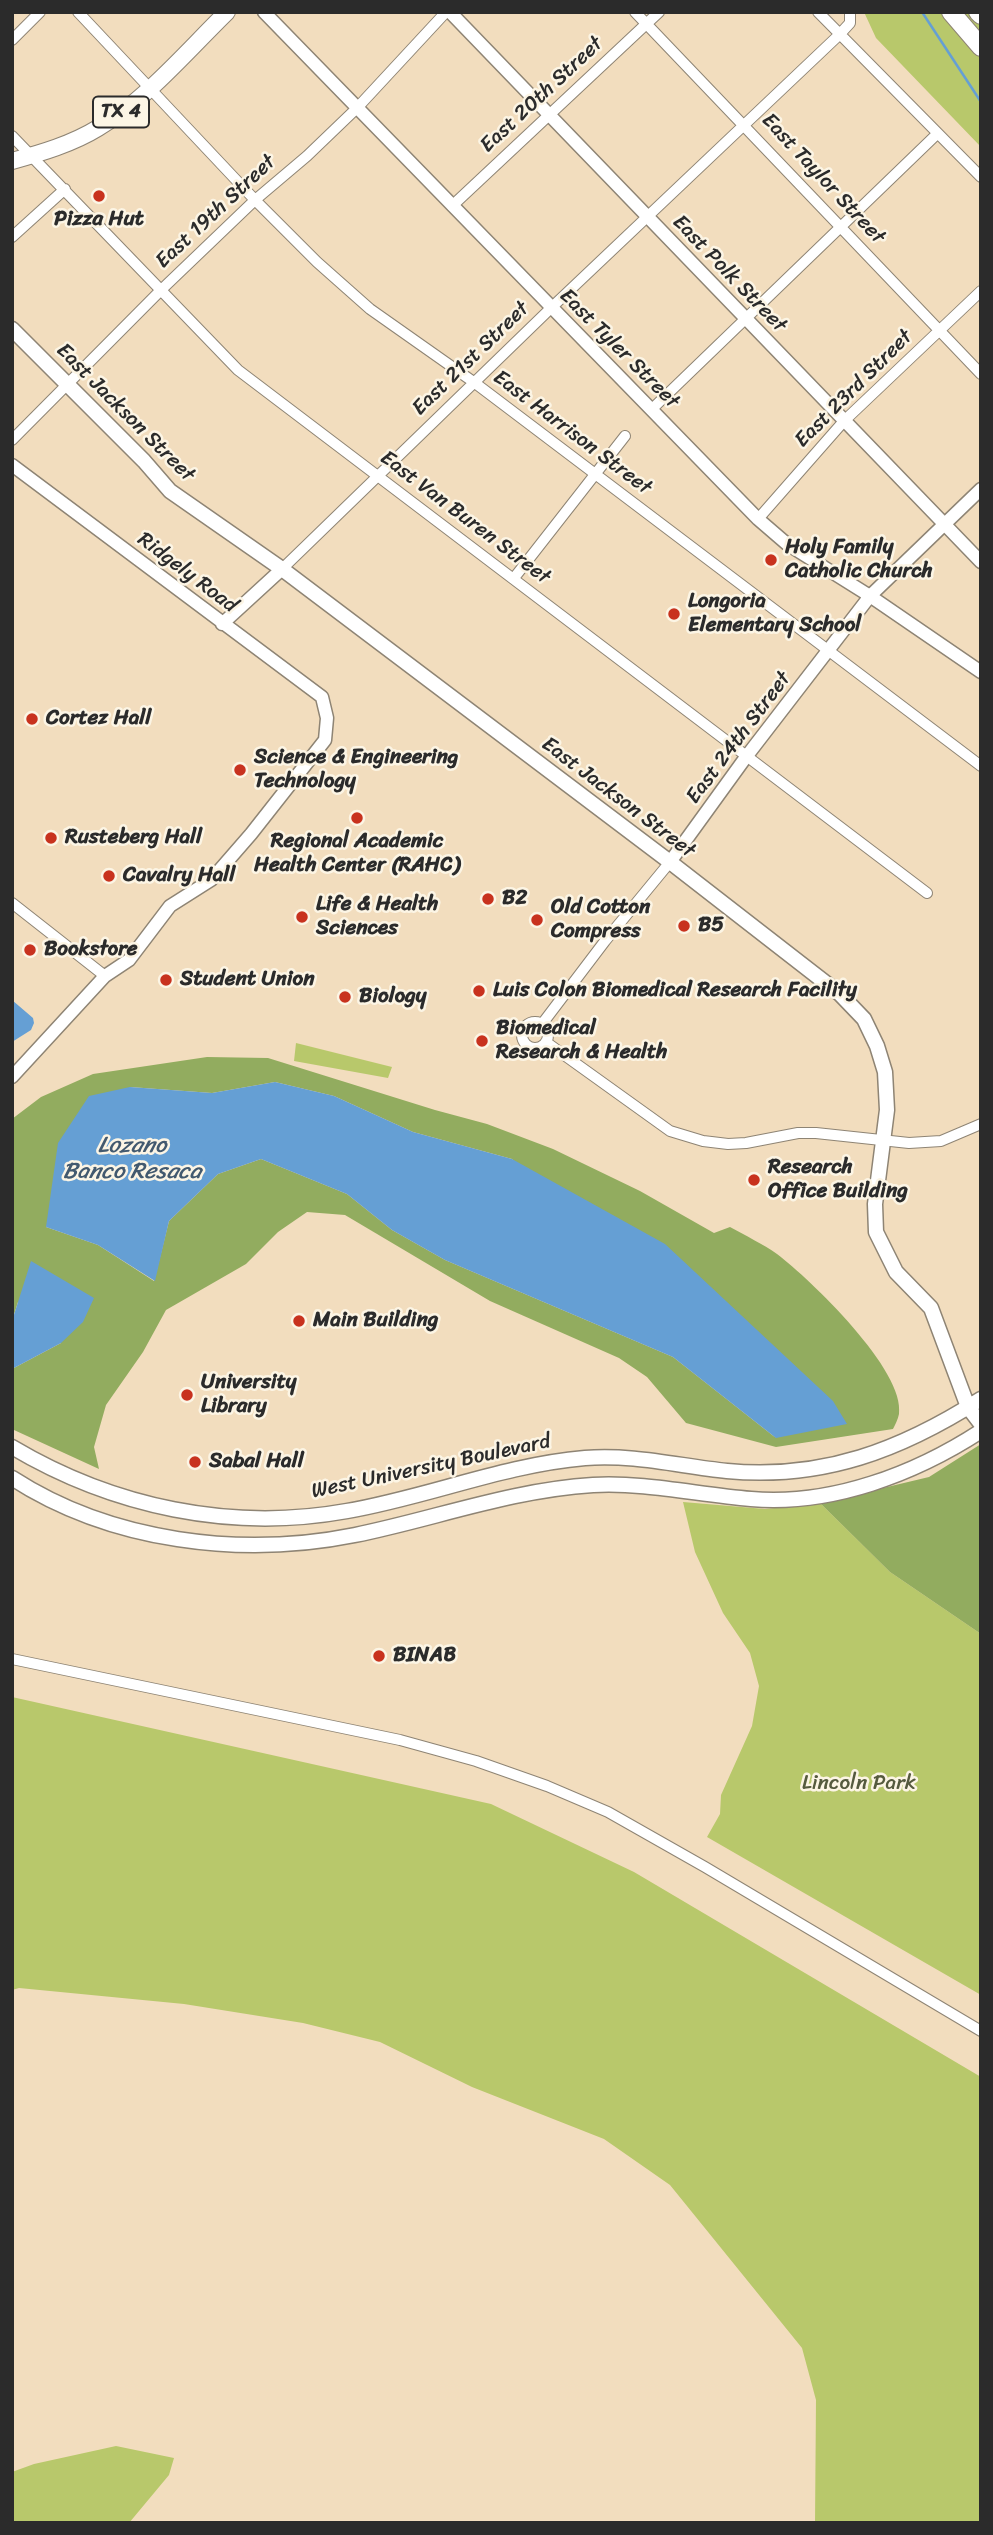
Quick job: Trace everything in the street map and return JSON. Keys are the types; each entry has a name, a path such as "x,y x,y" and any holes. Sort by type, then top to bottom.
{"highway":[{"path":"951,12 981,47"}],"main road":[{"name":"TX 4","path":"12,161 66,144 97,128 149,88 227,12"},
{"name":"East Jackson Street","path":"12,329 144,461 170,491 282,569 670,862 840,995 864,1019 877,1046 885,1072 887,1110 874,1204 876,1232 896,1272 931,1308 981,1423"},
{"name":"West University Boulevard","path":"12,1447 64,1475 112,1494 162,1508 235,1517 281,1518 349,1511 524,1466 554,1461 614,1457 764,1473 801,1470 840,1463 888,1449 925,1433 974,1403"},
{"path":"12,1478 76,1511 114,1523 182,1539 251,1546 316,1542 354,1536 537,1490 595,1485 647,1487 754,1499 790,1499 854,1488 892,1477 923,1464 981,1431"},
{"path":"709,1494 711,1469"}],"street":[{"path":"12,40 40,12"},
{"name":"East Harrison Street","path":"78,12 255,200 317,262 370,309 475,383 981,766"},
{"name":"East Tyler Street","path":"264,12 758,519 788,544 981,672"},
{"name":"East 19th Street","path":"12,440 160,290 357,108 448,12"},
{"name":"East Polk Street","path":"448,12 981,562"},
{"name":"East Taylor Street","path":"635,12 981,374"},
{"name":"East 20th Street","path":"452,206 659,12"},
{"path":"818,12 981,177"},
{"path":"839,35 849,23 850,12"},
{"name":"East 21st Street","path":"222,624 551,307 839,35"},
{"path":"652,409 937,134"},
{"name":"East Van Buren Street","path":"12,136 238,370 927,893"},
{"path":"12,237 65,189"},
{"name":"East 23rd Street","path":"758,519 844,421 981,291"},
{"path":"514,578 625,436"},
{"name":"Ridgely Road","path":"12,465 322,697 327,718 325,740 251,835 211,880 170,906 129,960 106,976"},
{"name":"East 24th Street","path":"542,1024 670,862 746,757 870,596 981,489"},
{"path":"12,903 106,976 12,1077"},
{"path":"527,1024 542,1024 548,1032 546,1042 539,1047 524,1043 522,1035 527,1024"},
{"path":"546,1042 670,1131 703,1141 737,1144 798,1133 909,1143 941,1141 981,1124"},
{"path":"12,1659 401,1740 476,1761 547,1786 607,1812 695,1860 981,2031"}],"green space":[{"path":"864,12 981,12 981,147 876,38"},
{"path":"296,1043 392,1067 388,1078 294,1061"},
{"path":"207,1057 268,1058 487,1124 553,1149 640,1191 714,1233 730,1227 760,1243 792,1266 853,1327 888,1374 897,1396 899,1414 893,1429 776,1447 686,1423 647,1377 619,1358 490,1301 345,1215 307,1212 278,1232 246,1264 166,1310 143,1352 106,1405 94,1447 99,1469 12,1428 12,1369 61,1343 18,1302 12,1321 12,1119 41,1097 93,1074","holes":["275,1082 334,1096 413,1132 512,1159 776,1438 673,1357 445,1260 392,1230 347,1194 261,1159 218,1174 169,1221 154,1281 98,1245 46,1227 130,1087 212,1093"]},
{"path":"981,1444 981,1634 890,1572 820,1503 929,1477"},
{"name":"Lincoln Park","path":"683,1502 765,1509 820,1503 890,1572 981,1634 981,1995 707,1837 720,1814 721,1795 752,1726 759,1686 750,1653 723,1613 695,1552"},
{"path":"12,1697 491,1804 634,1872 981,2077 981,2523 815,2523 816,2400 802,2348 670,2185 604,2139 472,2087 380,2042 303,2023 184,2004 19,1988 12,1990"},
{"path":"116,2446 174,2458 169,2475 129,2523 12,2523 12,2472 34,2464"}],"water":[{"path":"12,1000 33,1018 34,1023 31,1030 12,1042"},
{"name":"Lozano Banco Resaca","path":"275,1082 334,1096 413,1132 512,1159 665,1244 833,1401 847,1424 776,1438 673,1357 445,1260 392,1230 347,1194 261,1159 218,1174 169,1221 155,1281 98,1245 46,1227 58,1143 89,1096 130,1087 212,1093"},
{"path":"31,1261 94,1298 83,1322 61,1343 12,1369 12,1321"}],"waterway":[{"path":"922,12 981,102"}],"place":[{"name":"Pizza Hut","path":"99,196"},
{"name":"Holy Family Catholic Church","path":"771,560"},
{"name":"Longoria Elementary School","path":"674,614"},
{"name":"Cortez Hall","path":"32,719"},
{"name":"Science & Engineering Technology","path":"240,770"},
{"name":"Regional Academic Health Center (RAHC)","path":"357,818"},
{"name":"Rusteberg Hall","path":"51,838"},
{"name":"Cavalry Hall","path":"109,876"},
{"name":"B2","path":"488,899"},
{"name":"Life & Health Sciences","path":"302,917"},
{"name":"Old Cotton Compress","path":"537,920"},
{"name":"B5","path":"684,926"},
{"name":"Bookstore","path":"30,950"},
{"name":"Student Union","path":"166,980"},
{"name":"Luis Colon Biomedical Research Facility","path":"479,991"},
{"name":"Biology","path":"345,997"},
{"name":"Biomedical Research & Health","path":"482,1041"},
{"name":"Research Office Building","path":"754,1180"},
{"name":"Main Building","path":"299,1321"},
{"name":"University Library","path":"187,1395"},
{"name":"Sabal Hall","path":"195,1462"},
{"name":"BINAB","path":"379,1656"}]}
